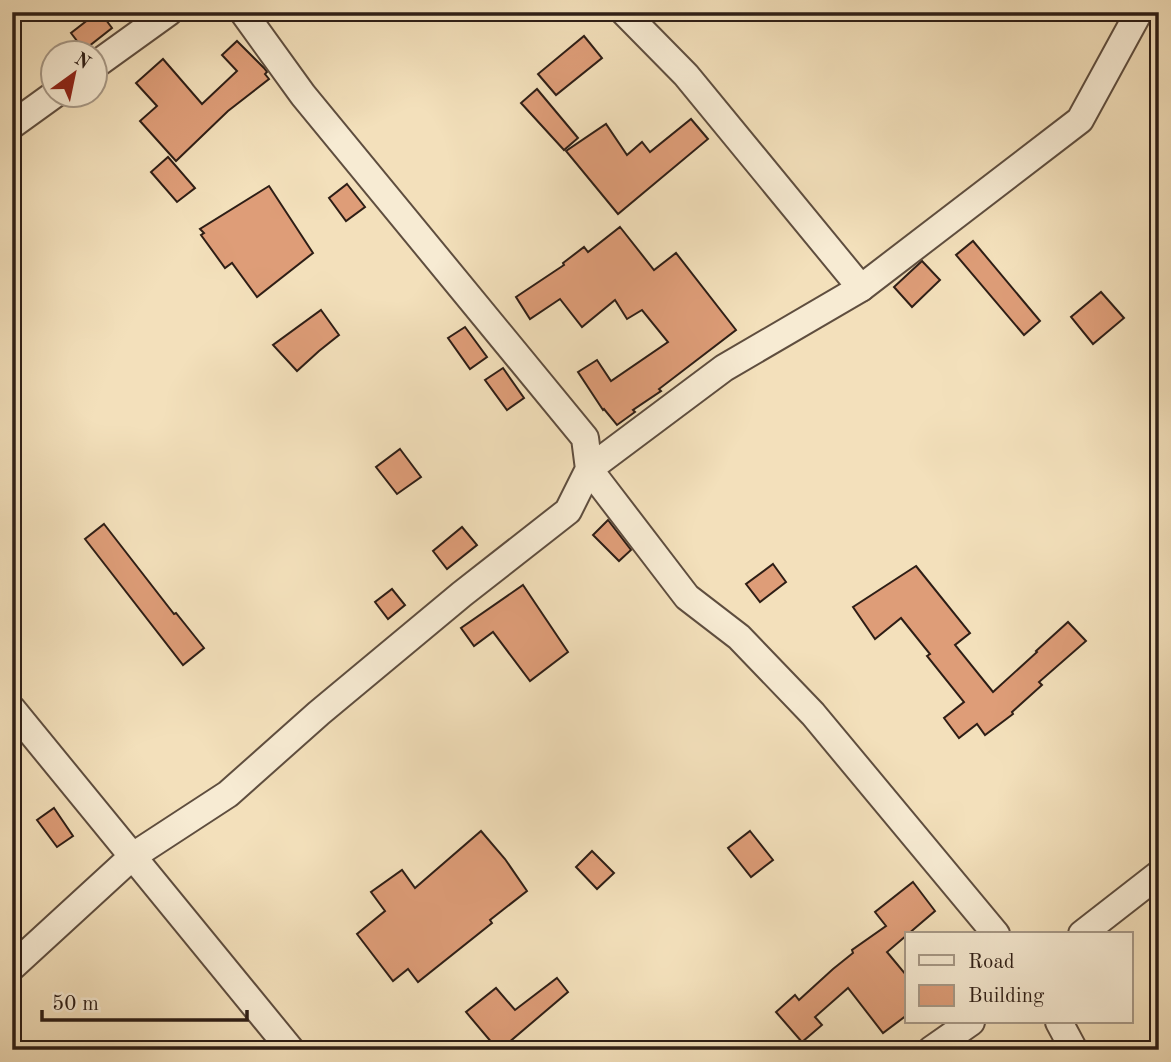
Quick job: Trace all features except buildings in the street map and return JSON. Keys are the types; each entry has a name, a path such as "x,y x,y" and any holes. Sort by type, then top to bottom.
{"street":[{"path":"108,56 169,12"},
{"path":"243,12 303,94 585,438 589,469 687,597 739,637 813,714 994,932"},
{"path":"624,12 686,75 861,288"},
{"path":"12,967 133,856 228,794 319,713 452,602 568,511 589,469 724,368 861,288 1080,120 1139,12"},
{"path":"12,125 38,106"},
{"path":"12,709 291,1050"},
{"path":"1085,932 1159,874"},
{"path":"931,1050 968,1024"},
{"path":"1060,1024 1074,1050"}]}
